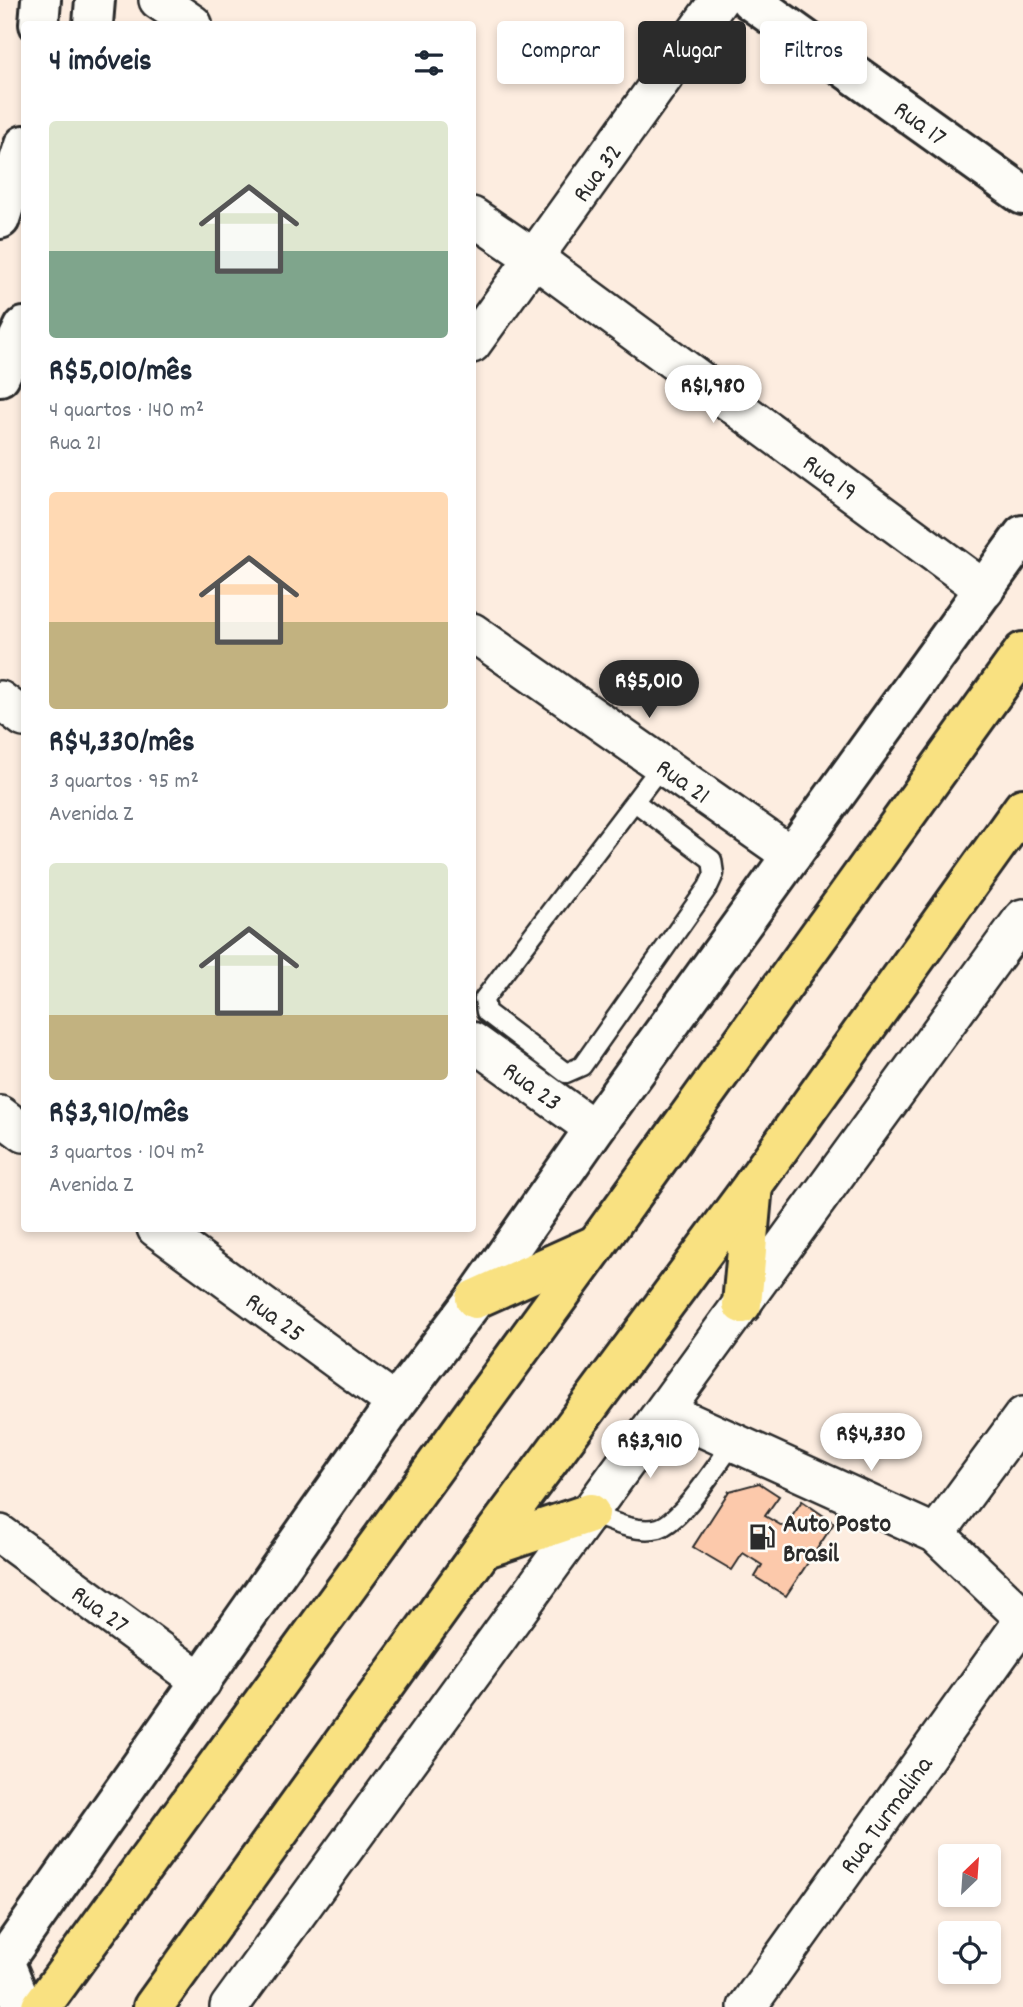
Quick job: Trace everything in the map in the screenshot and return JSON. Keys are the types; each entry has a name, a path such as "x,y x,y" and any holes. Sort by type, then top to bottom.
{"main road":[{"path":"41,2007 597,1244 1023,652"},
{"path":"153,2007 483,1549 753,1185 1023,808"},
{"path":"742,1304 753,1185"},
{"path":"475,1299 597,1244"},
{"path":"483,1549 590,1513"}],"street":[{"path":"39,21 41,0"},
{"path":"93,21 95,0"},
{"path":"158,0 189,21"},
{"name":"Rua 32","path":"476,338 719,0"},
{"name":"Rua 17","path":"750,0 1023,195"},
{"path":"0,219 21,154"},
{"name":"Rua 19","path":"476,219 534,258 985,590"},
{"path":"0,376 21,333"},
{"path":"23,2007 2,1959 202,1682 396,1403 475,1299 594,1129 1023,535"},
{"name":"Rua 21","path":"476,635 792,856"},
{"path":"0,700 21,716"},
{"path":"229,2007 1023,918"},
{"name":"Rua 23","path":"476,1044 594,1129"},
{"path":"0,1115 21,1131"},
{"name":"Rua 25","path":"161,1232 396,1403"},
{"path":"665,1411 936,1534 1023,1619"},
{"path":"936,1534 1023,1416"},
{"name":"Rua 27","path":"0,1534 202,1682"},
{"name":"Rua Turmalina","path":"747,2007 1023,1619"}],"lane":[{"path":"635,802 712,860 714,874 708,887 582,1066 566,1073 486,1012 484,999 662,765"},
{"path":"590,1513 639,1528 658,1528 676,1519 734,1442"}],"building":[{"name":"Auto Posto Brasil","path":"759,1483 779,1496 765,1516 784,1527 802,1501 834,1523 786,1596 755,1577 762,1565 743,1553 732,1570 693,1547 729,1491"}],"place":[{"name":"Auto Posto Brasil","path":"762,1537"}]}
